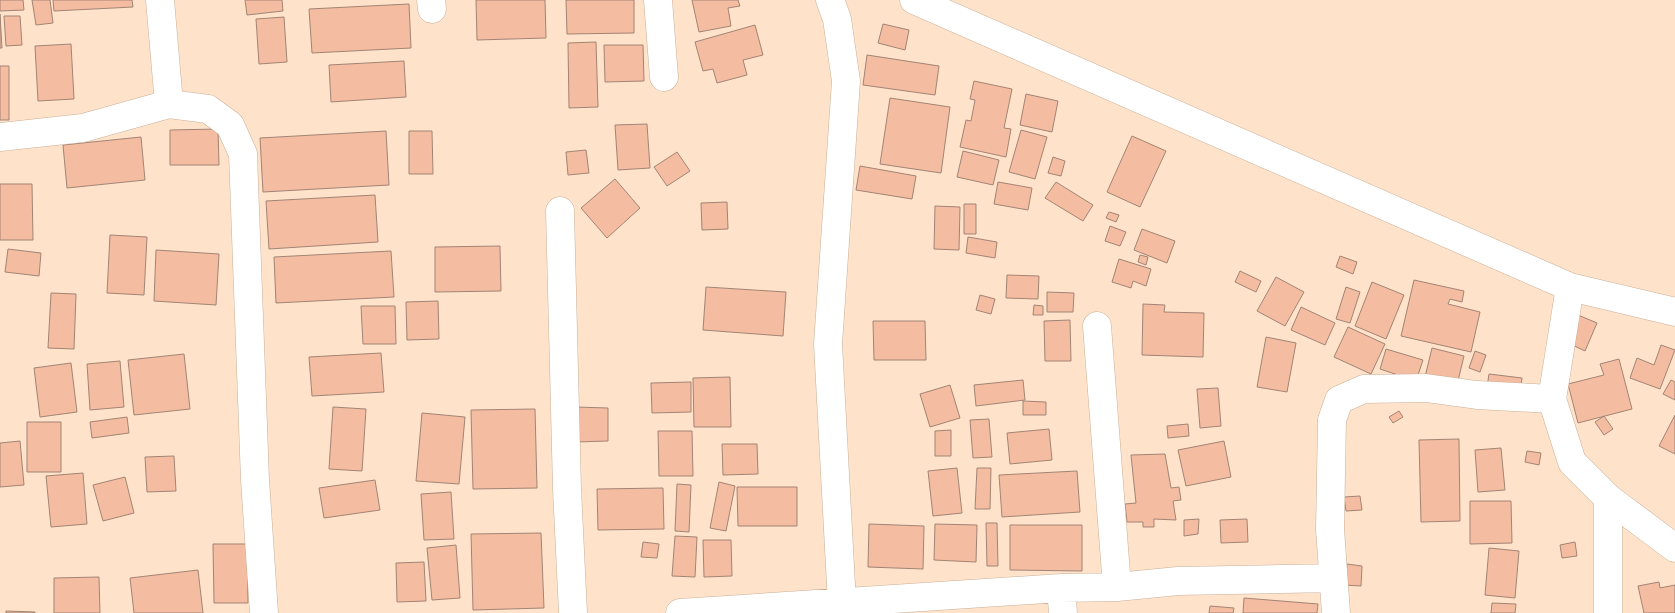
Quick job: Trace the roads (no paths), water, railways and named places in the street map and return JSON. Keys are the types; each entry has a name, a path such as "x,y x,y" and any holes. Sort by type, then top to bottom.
{"street":[{"path":"160,0 169,104"},
{"path":"658,0 664,77"},
{"path":"830,0 837,19 846,81 828,344 842,604"},
{"path":"914,0 1570,288 1675,312"},
{"path":"0,136 82,128 169,104 208,109 230,124 243,154 256,480 264,613"},
{"path":"560,211 567,479 573,613"},
{"path":"1570,288 1552,399 1572,462 1608,498 1675,548"},
{"path":"1097,326 1118,587"},
{"path":"1336,613 1330,529 1332,420 1339,400 1364,388 1426,388 1478,395 1552,399"},
{"path":"1608,498 1608,613"},
{"path":"680,613 790,609 842,604 1062,601 1118,587 1178,581 1333,578"}]}
